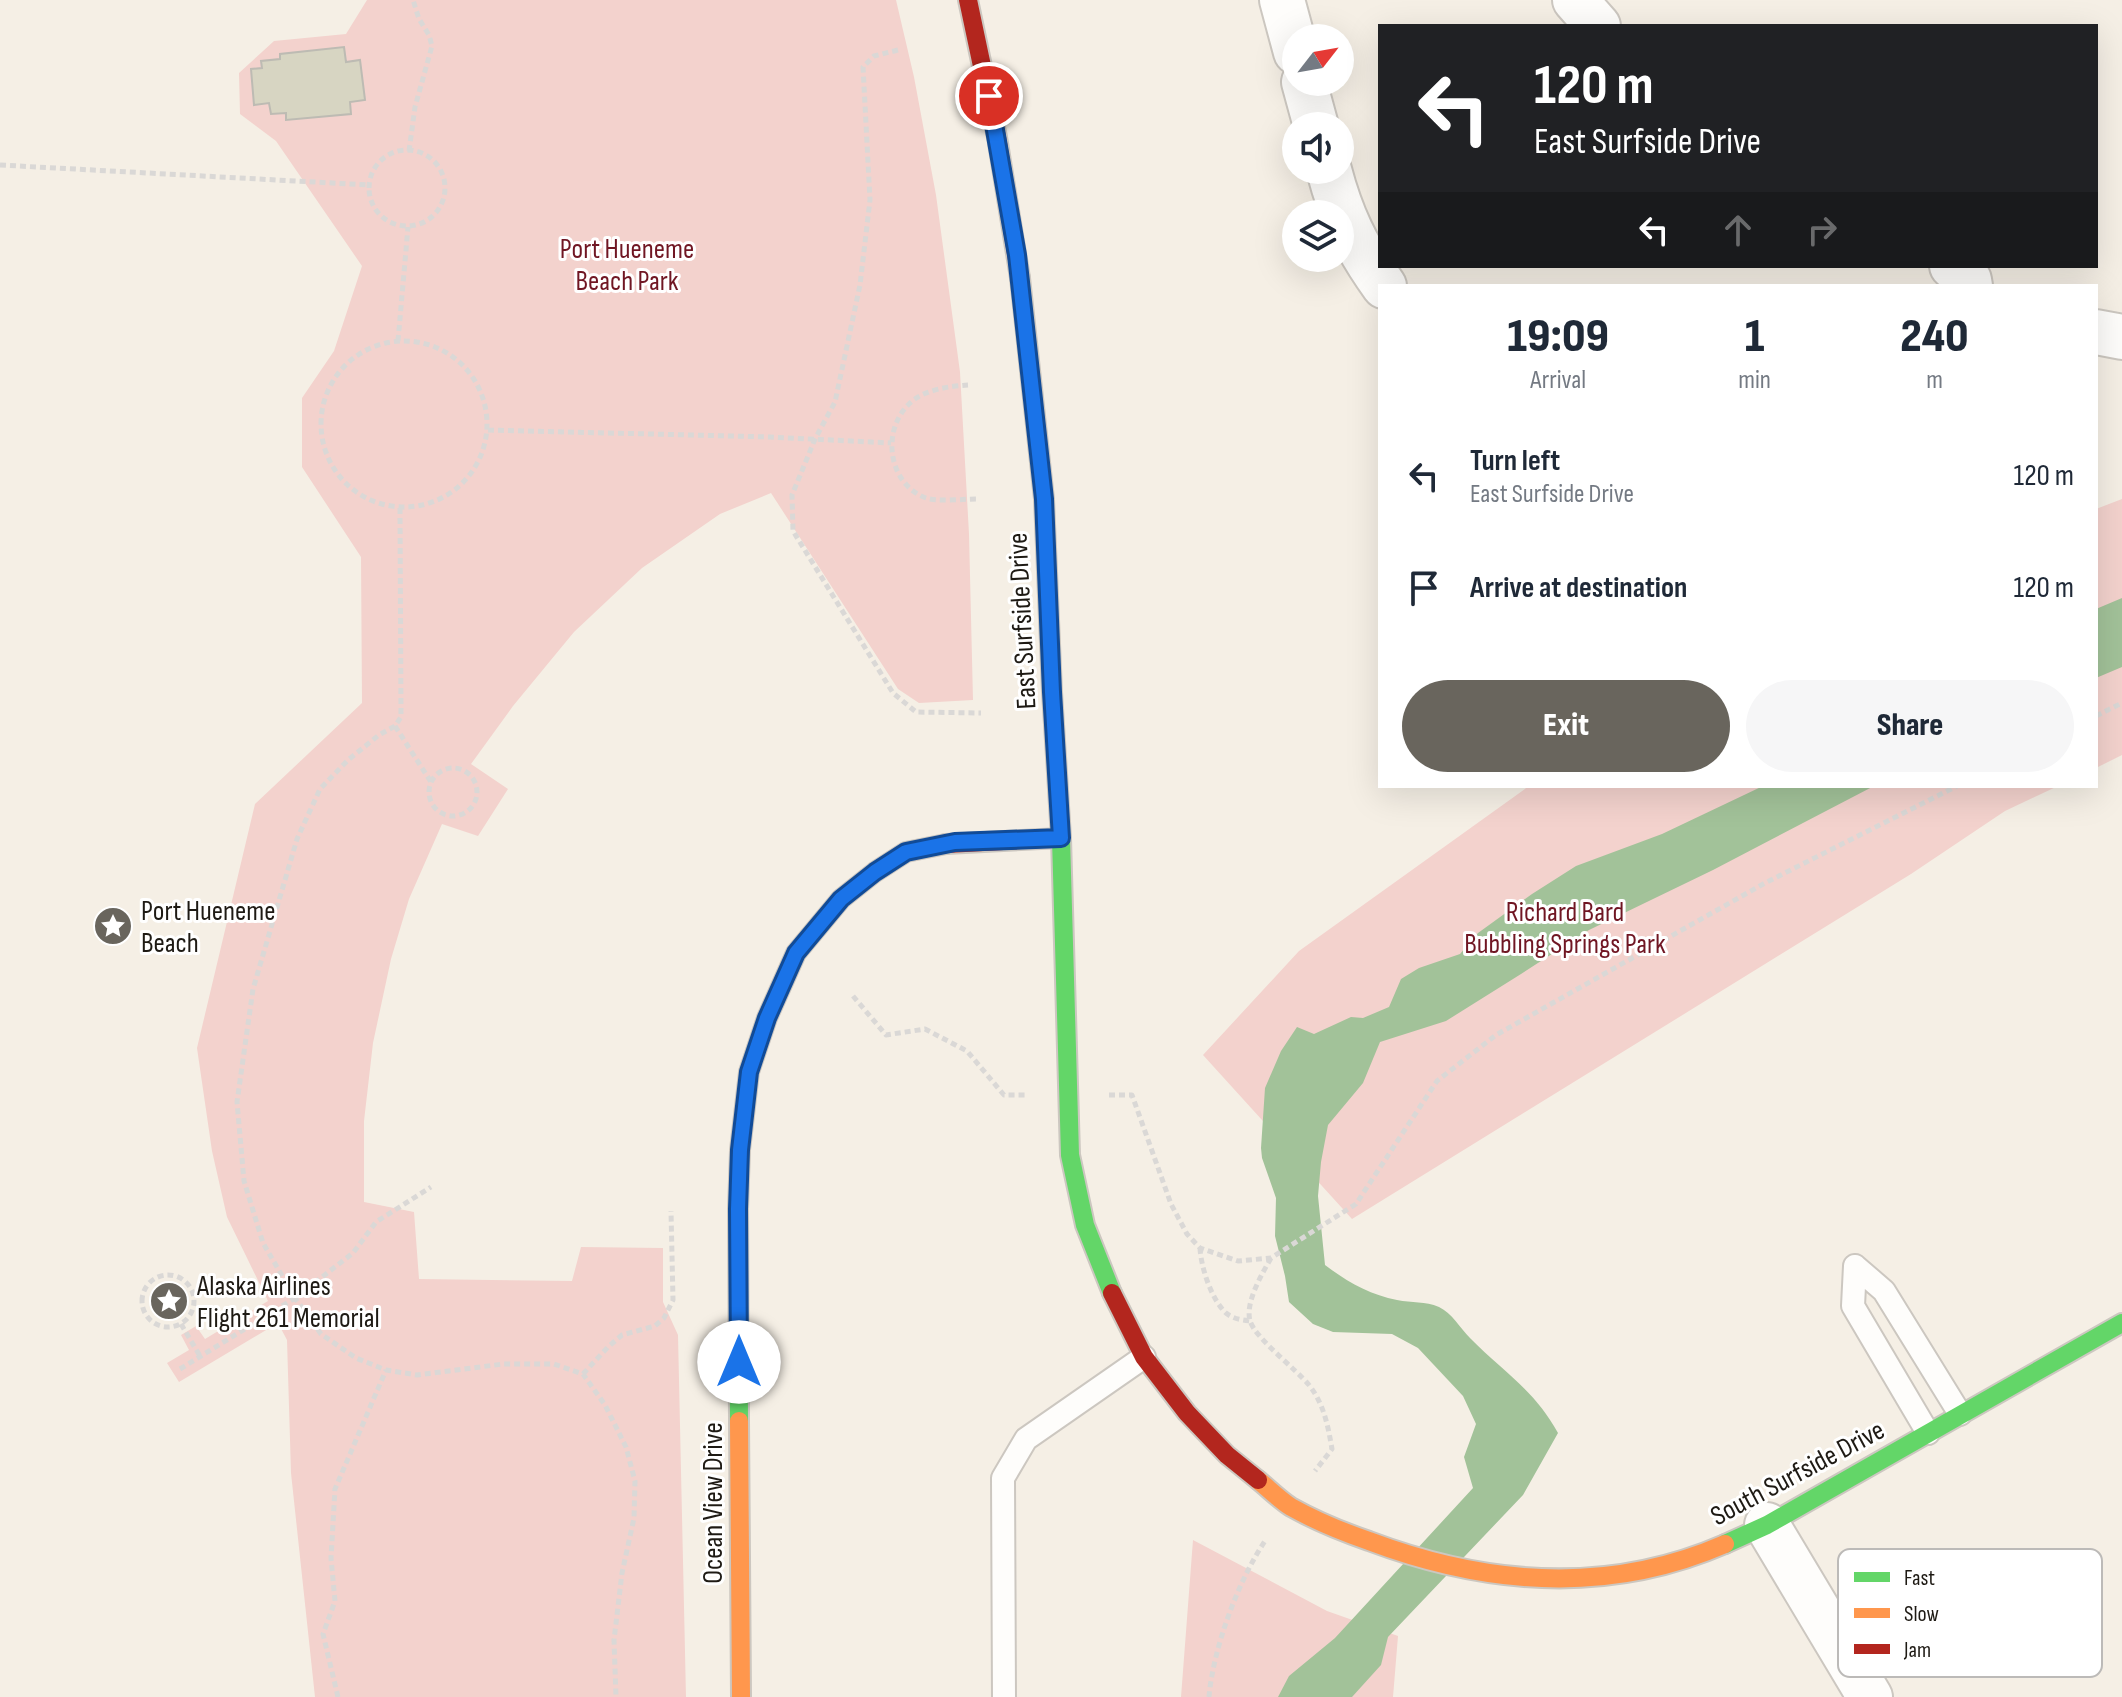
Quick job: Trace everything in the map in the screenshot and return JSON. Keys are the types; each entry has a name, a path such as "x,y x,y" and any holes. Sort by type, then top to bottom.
{"street":[{"name":"East Surfside Drive","path":"968,0 1000,151 1023,295 1044,499 1061,838 1070,1155 1085,1225 1113,1296 1144,1357 1187,1413 1227,1455 1290,1506"},
{"path":"1282,0 1288,24"},
{"path":"1575,0 1596,24"},
{"path":"1333,184 1338,205 1362,256 1383,284"},
{"path":"1954,268 1970,284"},
{"path":"2098,332 2122,337"},
{"name":"Ocean View Drive","path":"741,1697 740,1150 749,1072 767,1018 796,953 841,899 906,852 955,842 1061,838"},
{"name":"South Surfside Drive","path":"1290,1506 1341,1531 1400,1553 1473,1572 1575,1579 1641,1570 1697,1556 1767,1525 2122,1323"},
{"path":"1767,1525 1838,1644"},
{"path":"1858,1677 1870,1697"}],"lane":[{"path":"1928,1433 1853,1306 1855,1266 1884,1291 1960,1414"},
{"path":"1004,1697 1003,1478 1026,1439 1144,1357"}],"path":[{"path":"409,151 415,107 432,46 413,0"},
{"path":"898,50 874,56 863,67 870,200 860,285 835,402 815,439 792,495 793,531 893,693 916,712 981,713"},
{"path":"409,151 421,153 440,170 444,195 440,208 432,217 408,227 384,219 375,209 369,185 372,173 387,156 409,151"},
{"path":"0,165 369,185"},
{"path":"398,341 408,227"},
{"path":"398,341 426,344 452,356 472,376 485,402 488,430 483,455 469,477 450,494 426,505 400,508 373,502 350,487 332,466 322,439 322,412 330,385 348,363 371,348 398,341"},
{"path":"968,385 950,386 910,402 896,423 891,443 894,463 905,485 928,498 977,499"},
{"path":"488,430 891,443"},
{"path":"400,508 401,717 395,726 348,760 320,789 297,839 253,989 237,1102 244,1181 263,1243 295,1298 321,1334 356,1358 386,1370 417,1375 503,1364 554,1364 583,1374 605,1405 626,1447 635,1481 634,1518 622,1573 614,1640 616,1697"},
{"path":"2098,715 2122,703"},
{"path":"395,726 431,782"},
{"path":"442,771 464,771 474,781 477,796 470,809 457,816 449,816 431,803 431,782 442,771"},
{"path":"1132,1095 1171,1204 1187,1234 1200,1248 1238,1261 1271,1258 1356,1204 1437,1081 1496,1035 1765,883 1953,788"},
{"path":"853,996 886,1035 925,1029 967,1051 1004,1095"},
{"path":"180,1369 295,1298 353,1253 376,1222 431,1187"},
{"path":"583,1374 622,1335 655,1326 664,1318 673,1300 671,1211"},
{"path":"1200,1248 1200,1265 1225,1312 1237,1319 1250,1321"},
{"path":"1271,1258 1252,1296 1250,1321 1262,1338 1310,1386 1325,1414 1332,1449"},
{"path":"159,1276 177,1276 190,1286 194,1294 193,1311 181,1324 165,1328 149,1319 145,1312 142,1295 159,1276"},
{"path":"181,1324 200,1356"},
{"path":"338,1697 323,1634 335,1601 331,1558 335,1489 386,1370"},
{"path":"1209,1697 1225,1627 1255,1556"}],"green space":[{"name":"Port Hueneme Beach Park","path":"367,0 896,0 914,77 936,195 960,372 969,534 973,700 919,703 898,689 771,493 720,514 642,568 574,632 513,706 471,764 508,789 478,836 442,824 409,899 391,959 373,1043 364,1121 364,1202 414,1212 419,1279 572,1281 581,1247 663,1248 663,1302 678,1335 686,1697 315,1697 291,1473 287,1340 278,1323 179,1382 167,1363 189,1350 181,1335 196,1326 205,1339 268,1301 227,1217 212,1151 197,1048 255,804 362,703 361,557 302,467 302,398 334,351 362,266 276,141 240,114 239,73 274,41 346,34"},
{"path":"2122,499 2122,755 2098,767 2098,508"},
{"name":"Richard Bard Bubbling Springs Park","path":"1526,788 2054,788 2005,811 1911,874 1352,1219 1203,1055 1299,951"},
{"path":"1193,1540 1327,1611 1398,1636 1393,1697 1181,1697"}],"shaded area":[{"path":"2122,598 2122,667 2098,677 2098,608"},
{"path":"1759,788 1870,788 1589,930 1446,1021 1380,1042 1363,1083 1328,1125 1318,1196 1325,1265 1377,1295 1429,1304 1444,1310 1539,1404 1558,1433 1523,1495 1388,1637 1381,1665 1352,1697 1278,1697 1289,1676 1335,1638 1473,1488 1464,1457 1476,1424 1463,1396 1418,1348 1392,1334 1333,1332 1313,1324 1289,1302 1275,1236 1276,1198 1261,1148 1265,1088 1281,1051 1297,1027 1314,1034 1351,1017 1363,1018 1389,1007 1401,979 1419,968 1460,954 1478,933 1576,866 1662,834"}],"building":[{"path":"344,47 346,62 360,60 365,100 350,102 351,114 286,120 286,113 271,114 269,103 254,105 251,69 262,68 261,61 280,59 280,54"}],"traffic: fast":[{"path":"1020,278 1044,499 1061,838 1070,1155 1085,1225 1112,1293"},
{"path":"739,1421 740,1150 749,1072 767,1018 796,953 841,899 906,852 946,844"},
{"path":"1725,1544 1767,1525 2122,1323"}],"traffic: slow":[{"path":"739,1421 741,1697"},
{"path":"1258,1480 1291,1507 1349,1534 1413,1556 1502,1575 1592,1577 1636,1571 1681,1560 1725,1544"}],"traffic: jam":[{"path":"968,0 997,137 1020,278"},
{"path":"946,844 1061,838"},
{"path":"1112,1293 1144,1357 1187,1413 1227,1455 1258,1480"}],"place":[{"name":"Port Hueneme Beach","path":"113,926"},
{"name":"Alaska Airlines Flight 261 Memorial","path":"169,1301"}],"route":[{"path":"739,1362 740,1150 749,1072 767,1018 796,953 841,899 906,852 955,842 1061,838 1044,499 1017,255 989,96"}]}
